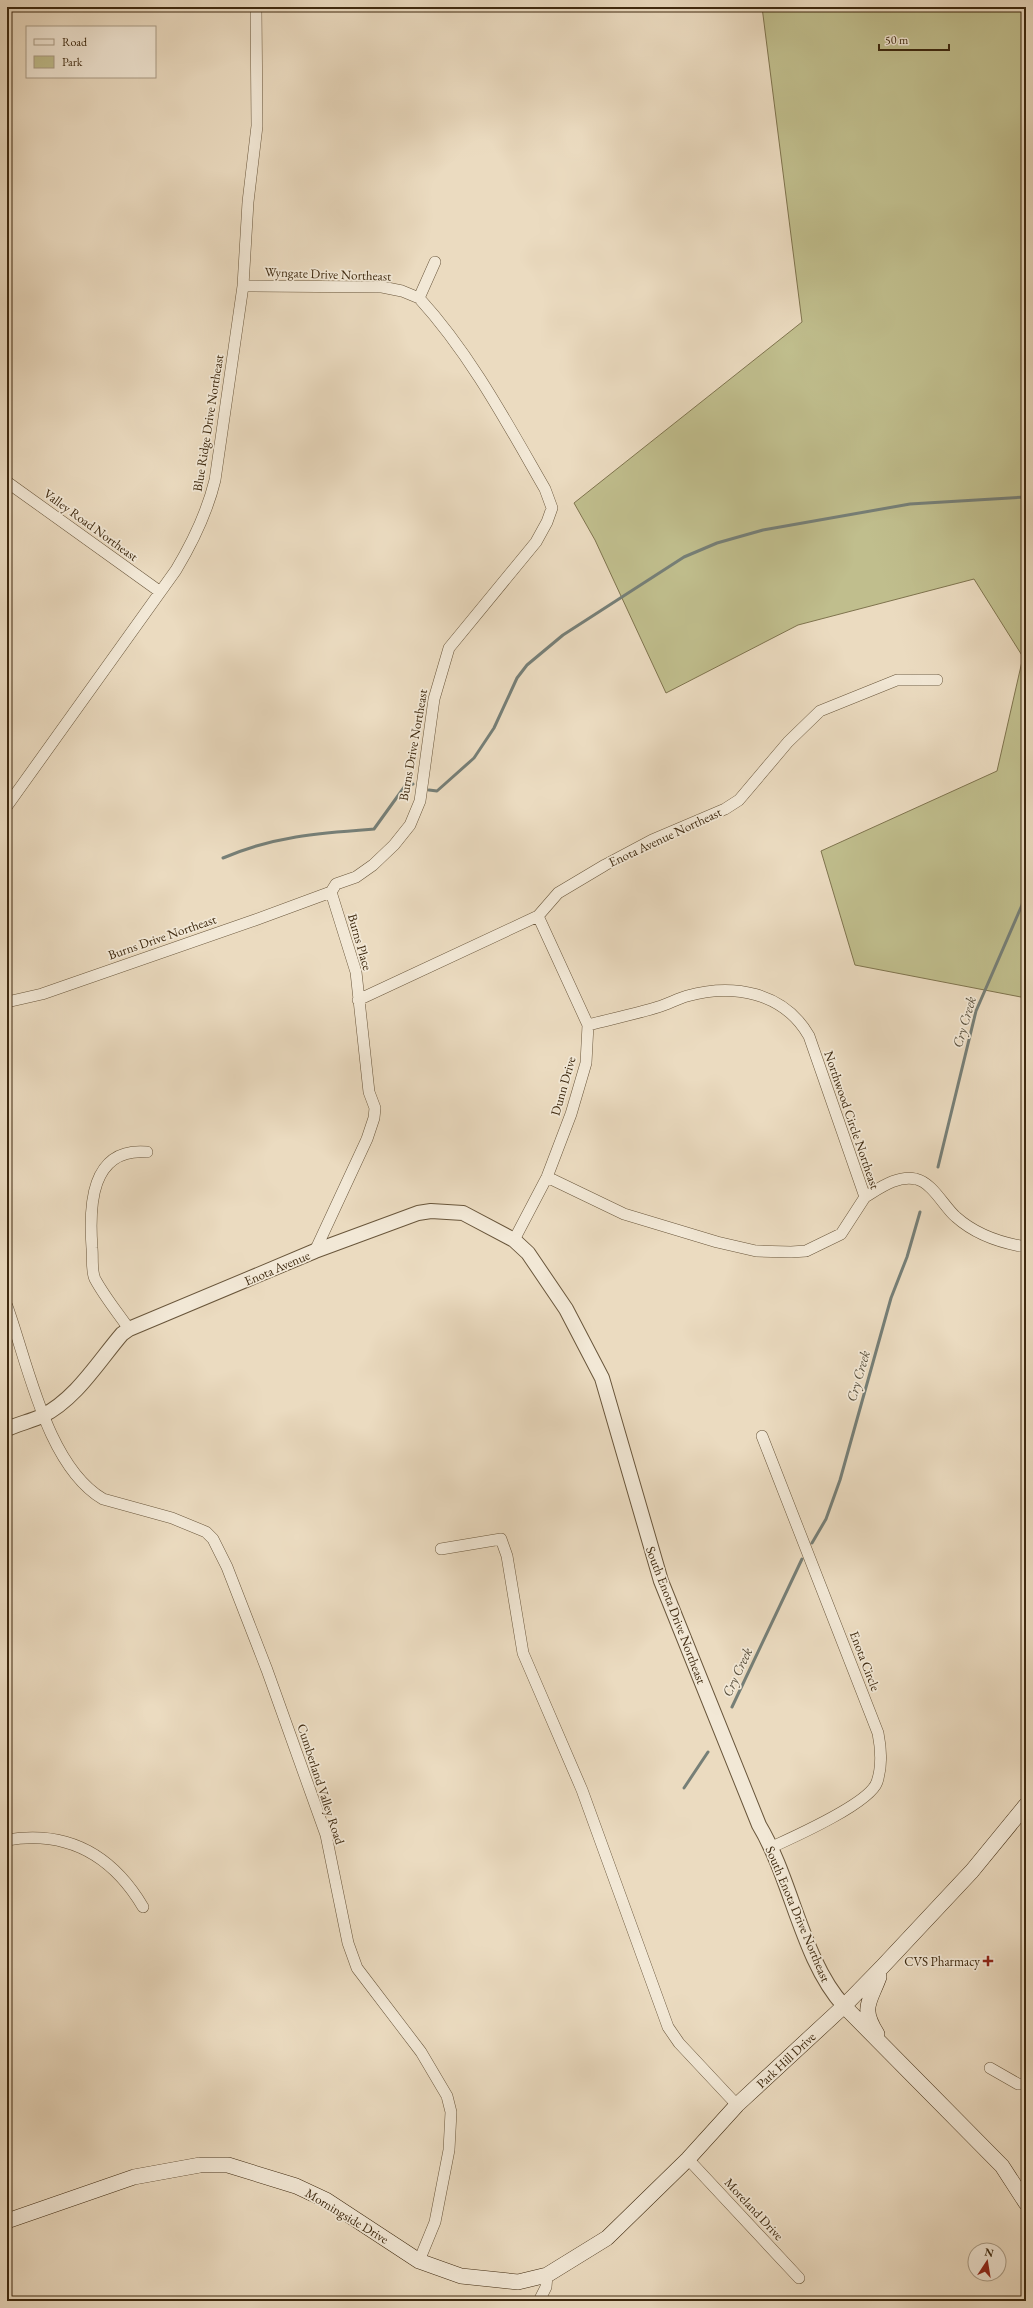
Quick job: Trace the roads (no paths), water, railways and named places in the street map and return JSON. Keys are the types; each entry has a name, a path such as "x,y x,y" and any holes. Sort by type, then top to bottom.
{"main road":[{"name":"Park Hill Drive","path":"547,2275 607,2238 688,2160 737,2105 844,2006 883,1966 972,1872 1026,1805"},
{"path":"883,1966 867,2004 871,2025 884,2045"},
{"name":"South Enota Drive Northeast","path":"844,2006 1002,2166 1026,2203"},
{"name":"Morningside Drive","path":"7,2221 134,2177 200,2165 228,2165 296,2186 326,2200 419,2261 461,2276 518,2282 547,2275"}],"street":[{"name":"Blue Ridge Drive Northeast","path":"7,806 159,591 176,570 192,543 208,508 215,480 243,286 248,202 257,126 256,7"},
{"path":"420,298 435,262"},
{"name":"Wyngate Drive Northeast","path":"243,286 382,287 402,290 420,298"},
{"name":"Burns Drive Northeast","path":"7,1002 42,994 255,920 330,892 336,884 356,877 373,865 394,845 410,825 420,801 434,698 449,648 536,542 547,522 552,508 545,489 475,369 439,320 420,298"},
{"name":"Valley Road Northeast","path":"7,482 159,591"},
{"name":"Enota Avenue Northeast","path":"358,1000 538,916 558,893 605,865 652,840 725,809 739,800 788,742 820,711 897,680 937,680"},
{"name":"Burns Place","path":"330,892 356,972 358,1000"},
{"name":"Dunn Drive","path":"514,1240 547,1178 571,1114 586,1063 588,1026 538,916"},
{"name":"Northwood Circle Northeast","path":"547,1178 624,1214 717,1242 756,1251 806,1251 841,1234 865,1197 809,1036 802,1025 776,1002 757,994 724,989 687,996 660,1006 588,1026"},
{"name":"Enota Avenue","path":"42,1416 77,1387 122,1334 129,1329 315,1251 367,1139 374,1118 375,1108 369,1092 358,1000"},
{"path":"129,1329 94,1278 91,1228 95,1186 99,1175 104,1168 117,1159 134,1151 147,1152"},
{"path":"865,1197 895,1180 916,1179 928,1186 956,1218 992,1240 1026,1247"},
{"name":"South Enota Drive Northeast","path":"315,1251 391,1223 432,1211 463,1213 514,1240 528,1253 566,1309 602,1378 660,1581 759,1825 772,1847 824,1981 844,2006"},
{"name":"Cumberland Valley Road","path":"7,1306 42,1416 64,1458 79,1479 93,1493 103,1499 172,1518 206,1532 213,1539 227,1567 267,1670 326,1835 348,1943 357,1968 421,2052 448,2096 451,2112 450,2150 435,2222 419,2261"},
{"path":"7,1429 42,1416"},
{"name":"Enota Circle","path":"762,1436 878,1733 881,1749 877,1782 871,1792 829,1820 772,1847"},
{"path":"441,1549 501,1539 507,1556 523,1653 582,1790 668,2027 679,2043 737,2105"},
{"path":"7,1840 52,1838 71,1843 90,1851 110,1864 124,1879 143,1907"},
{"path":"990,2068 1018,2084 1026,2084"},
{"name":"Moreland Drive","path":"688,2160 799,2278"},
{"path":"539,2301 546,2287 547,2275"}],"waterway":[{"path":"429,790 437,791 474,758 494,728 517,678 527,665 563,635 684,557 717,543 763,530 910,504 1026,497"},
{"path":"223,858 279,840 316,834 374,829 405,786 413,784"},
{"name":"Cry Creek","path":"938,1167 976,1011 1022,905 1026,889"},
{"name":"Cry Creek","path":"812,1543 826,1519 840,1480 891,1298 907,1257 920,1212"},
{"name":"Cry Creek","path":"732,1707 802,1559"},
{"name":"Cry Creek","path":"684,1788 708,1752"}],"place":[{"name":"CVS Pharmacy","path":"988,1961"}]}
